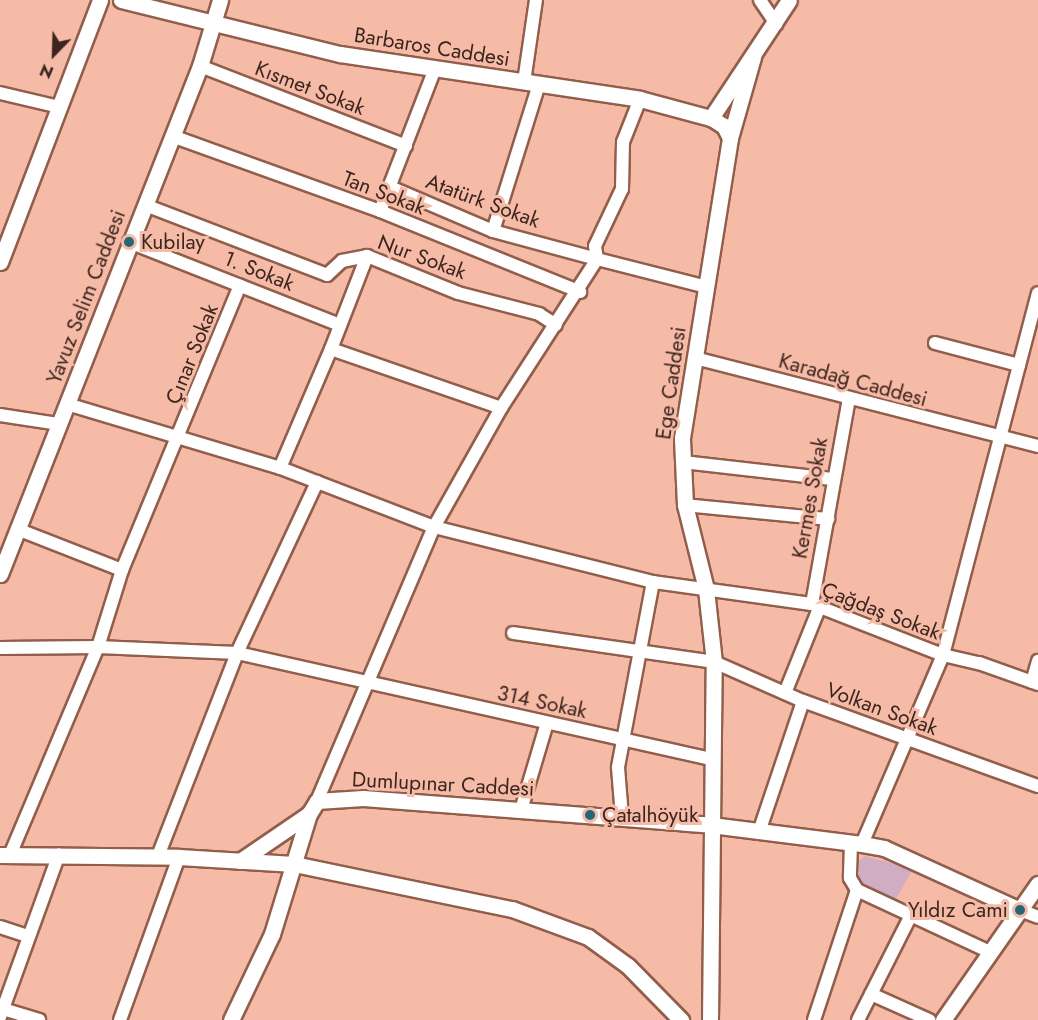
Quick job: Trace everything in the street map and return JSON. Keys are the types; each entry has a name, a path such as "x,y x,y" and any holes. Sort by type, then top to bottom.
{"street":[{"path":"0,262 100,0"},
{"name":"Barbaros Caddesi","path":"121,0 212,26 434,71 640,99 711,118"},
{"name":"Yavuz Selim Caddesi","path":"0,574 200,66 220,0"},
{"path":"493,231 532,83 536,0"},
{"path":"760,0 776,24"},
{"name":"Ege Caddesi","path":"711,118 776,24 789,0"},
{"name":"Ege Caddesi","path":"711,825 714,662 706,589 685,506 682,438 730,138 753,57"},
{"name":"Kısmet Sokak","path":"200,66 406,146"},
{"path":"380,211 434,71"},
{"path":"0,93 59,107"},
{"path":"231,1020 272,934 313,808 364,684 434,527 501,408 580,292 597,259 595,246 622,189 623,142 640,99"},
{"path":"711,118 724,126 730,138"},
{"name":"Tan Sokak","path":"172,136 380,211 580,292"},
{"name":"Atatürk Sokak","path":"390,187 493,231 707,286"},
{"name":"Nur Sokak","path":"145,205 327,275 342,261 367,256 458,293 539,314 556,325"},
{"name":"1. Sokak","path":"129,242 340,325"},
{"path":"280,468 331,349 367,256"},
{"name":"Çınar Sokak","path":"5,855 98,646 122,570 181,437 240,285"},
{"path":"990,952 857,890 850,878 856,844 943,656 1038,293"},
{"path":"935,343 1019,365"},
{"path":"1024,345 1038,348"},
{"path":"331,349 501,408"},
{"name":"Karadağ Caddesi","path":"695,358 1038,446"},
{"name":"Kermes Sokak","path":"785,693 816,605 832,478 849,399"},
{"name":"Çağdaş Sokak","path":"67,404 280,468 434,527 653,582 816,605 943,656 1035,683"},
{"path":"0,416 59,424"},
{"path":"683,462 832,478"},
{"path":"158,856 237,653 317,482"},
{"path":"685,506 828,519"},
{"path":"17,529 122,570"},
{"path":"622,817 618,766 653,582"},
{"name":"Volkan Sokak","path":"513,633 639,648 714,662 803,701 1038,786"},
{"name":"314 Sokak","path":"0,648 98,646 237,653 364,684 711,759"},
{"path":"1035,683 1038,662"},
{"path":"759,832 803,701"},
{"path":"521,810 547,723"},
{"name":"Dumlupınar Caddesi","path":"313,808 363,798 711,825 884,848 1020,910"},
{"path":"240,861 313,808"},
{"path":"710,1020 711,825"},
{"path":"39,1020 1,1013 6,984 28,936 59,854"},
{"path":"5,855 158,856 294,864 512,909 565,926 628,966 681,1020"},
{"path":"120,1020 179,857"},
{"path":"942,1020 1038,884"},
{"path":"814,1020 857,890"},
{"path":"1020,910 1038,917"},
{"path":"858,1020 910,916"},
{"path":"0,927 28,936"},
{"path":"871,994 928,1020"}],"shaded area":[{"path":"865,856 913,869 894,902 854,878 854,865"}],"place":[{"name":"Kubilay","path":"129,242"},
{"name":"Çatalhöyük","path":"590,815"},
{"name":"Yıldız Cami","path":"1020,910"}]}
